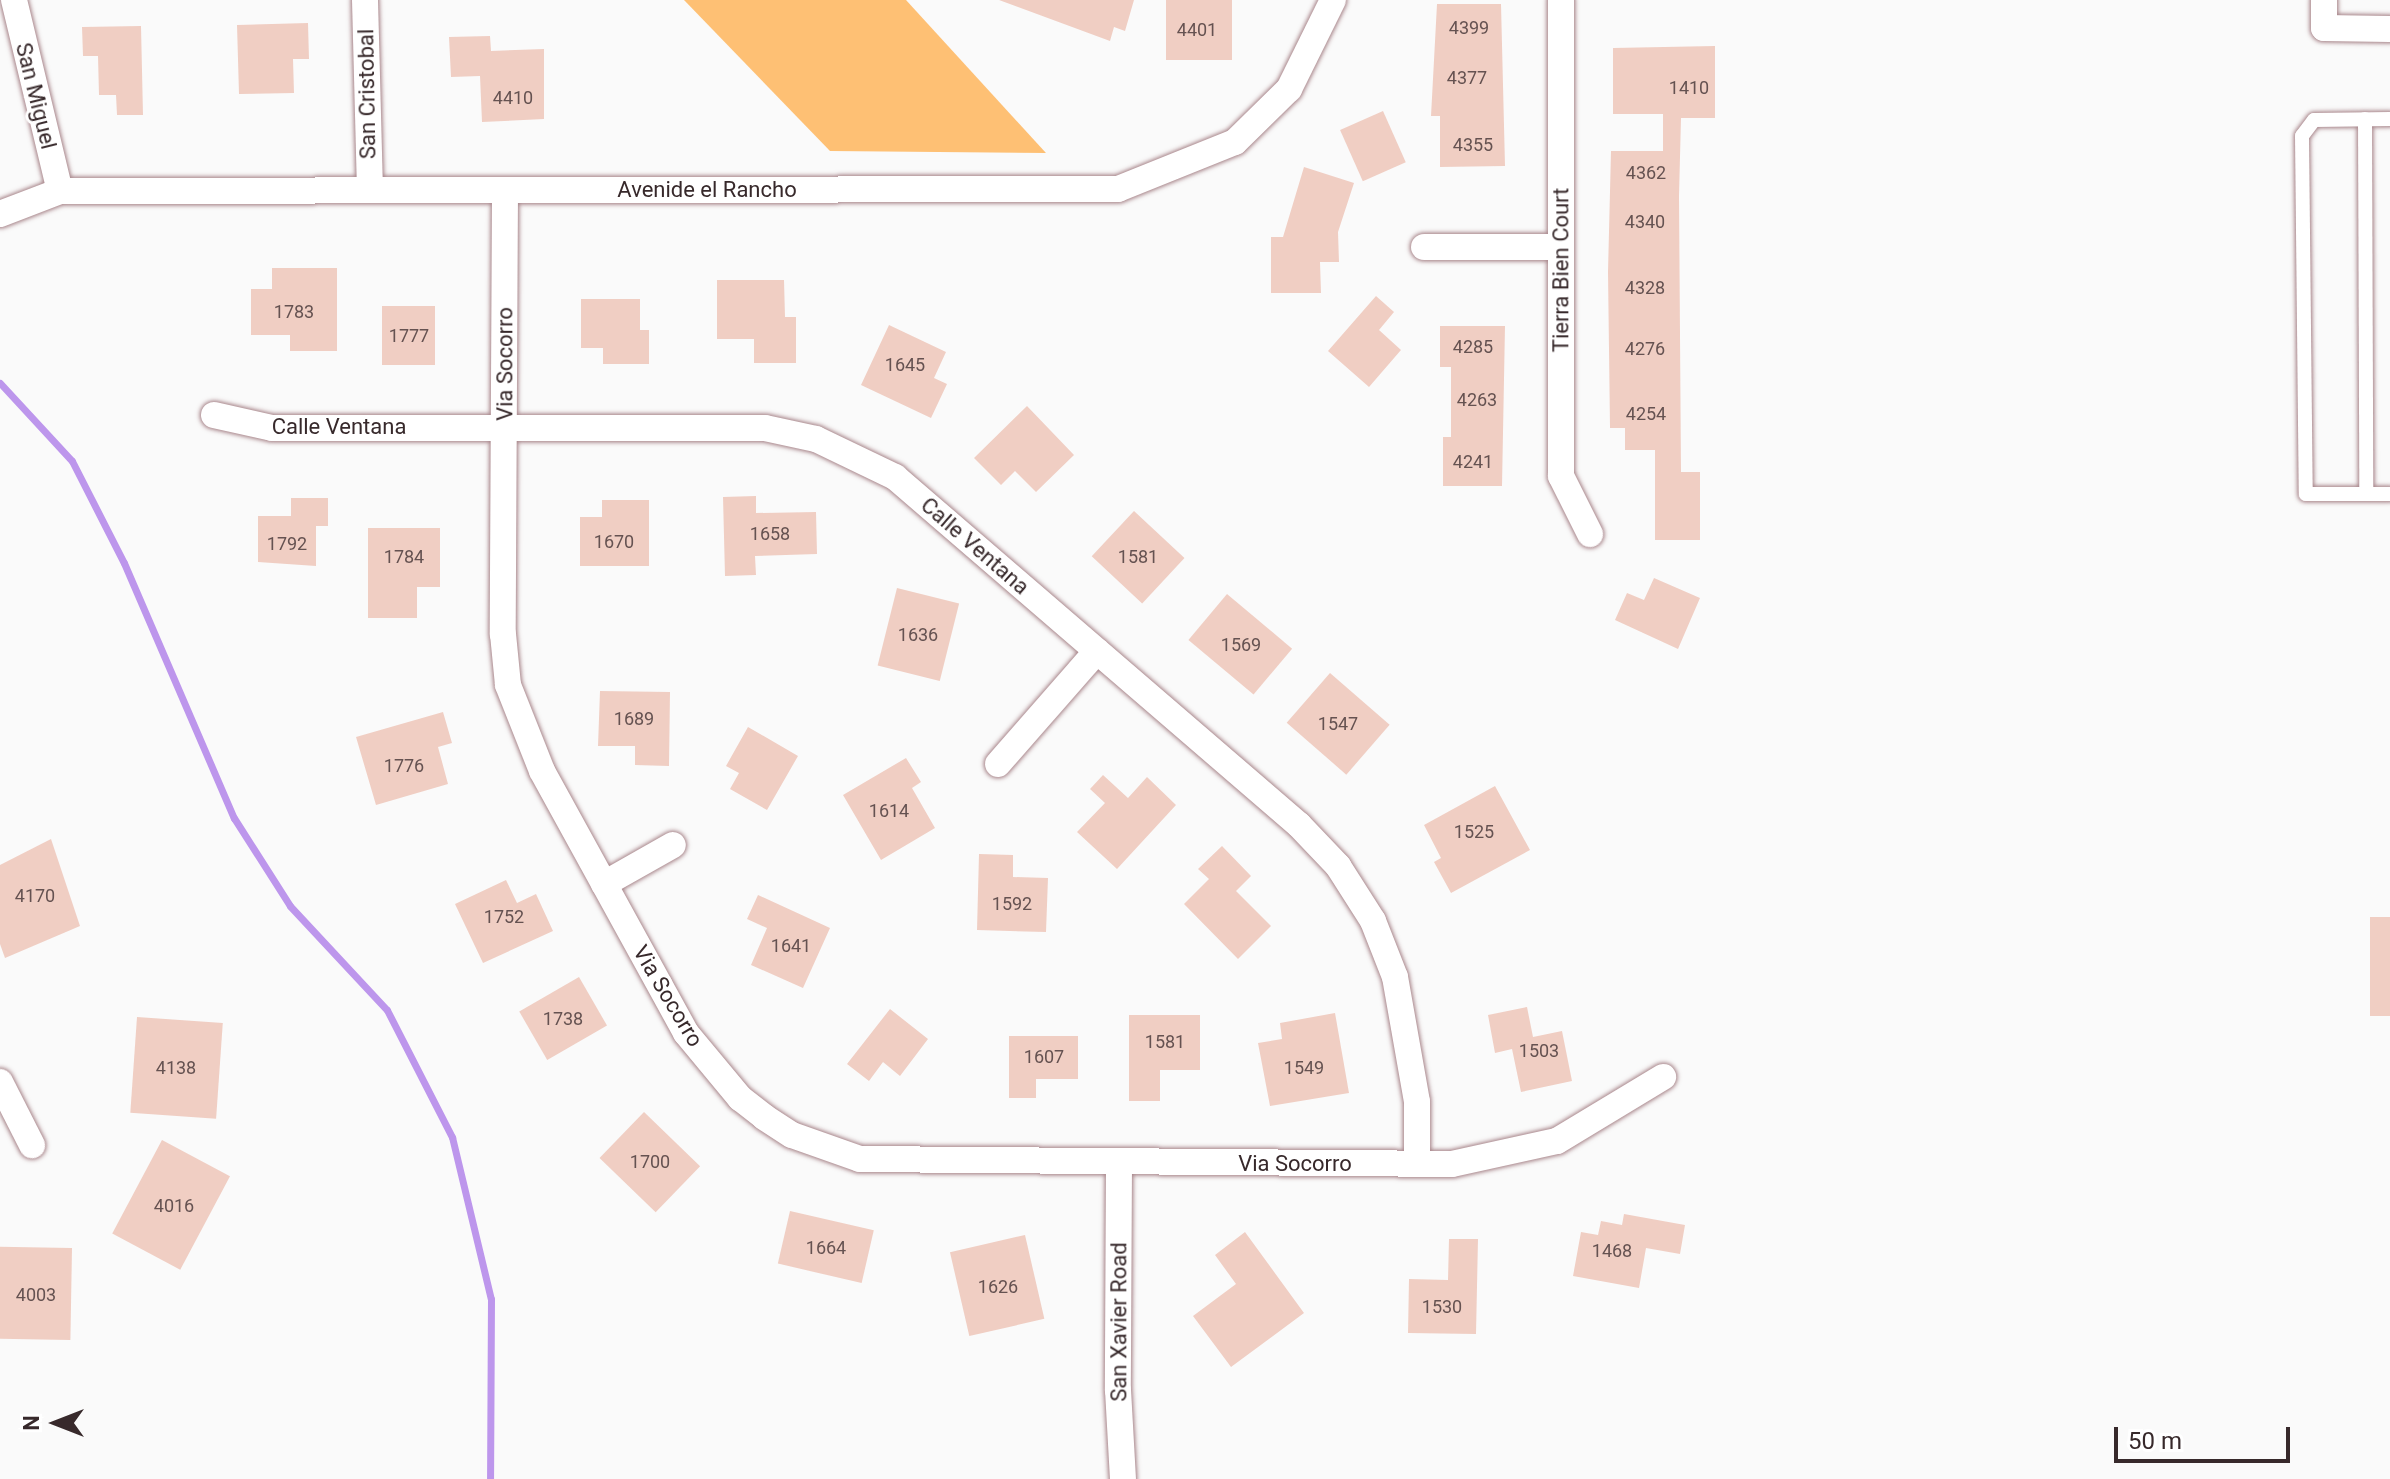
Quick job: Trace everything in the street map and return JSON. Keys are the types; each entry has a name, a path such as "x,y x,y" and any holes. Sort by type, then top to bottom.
{"street":[{"name":"San Miguel","path":"14,0 60,191"},
{"name":"San Cristobal","path":"365,0 370,188"},
{"name":"Avenide el Rancho","path":"0,214 60,191 370,188 505,191 1118,189 1235,142 1289,89 1333,0"},
{"name":"Tierra Bien Court","path":"1561,0 1561,476 1590,534"},
{"path":"2324,0 2324,28 2390,29"},
{"name":"Via Socorro","path":"505,191 503,634 508,685 542,771 686,1033 740,1098 792,1135 860,1159 1119,1164 1417,1164 1491,1159 1557,1141 1663,1077"},
{"path":"1424,247 1561,247"},
{"name":"Calle Ventana","path":"214,415 272,428 713,425 765,428 816,439 895,477 1299,825 1338,866 1373,921 1395,977 1409,1039 1417,1102 1417,1164"},
{"path":"998,764 1097,651"},
{"path":"604,884 673,845"},
{"path":"0,1082 32,1145"},
{"name":"San Xavier Road","path":"1119,1164 1118,1390 1123,1479"}],"lane":[{"path":"2365,119 2366,494"},
{"path":"2390,119 2314,120 2302,136 2306,494 2390,494"}],"shaded area":[{"path":"684,0 906,0 1046,153 830,151"}],"building":[{"path":"999,0 1134,0 1125,31 1114,27 1110,41"},
{"path":"1166,0 1232,0 1232,60 1166,60"},
{"path":"1437,4 1501,4 1505,166 1440,167 1440,116 1431,116"},
{"path":"308,23 309,59 293,59 294,93 239,94 237,25"},
{"path":"141,26 143,115 117,115 116,95 99,95 98,56 83,56 82,27"},
{"path":"490,36 491,51 544,49 544,119 482,122 480,76 451,77 449,37"},
{"path":"1715,46 1715,118 1681,118 1681,472 1700,472 1700,540 1655,540 1655,450 1625,450 1625,428 1610,428 1608,272 1611,151 1663,151 1663,114 1613,114 1613,48"},
{"path":"1383,111 1406,162 1363,181 1340,130"},
{"path":"1304,167 1354,183 1338,232 1339,262 1320,262 1321,293 1271,293 1271,237 1283,237"},
{"path":"272,268 337,268 337,351 290,351 290,335 251,335 251,289 272,289"},
{"path":"717,280 784,280 785,317 796,317 796,363 754,363 754,339 717,339"},
{"path":"1376,296 1394,312 1379,330 1401,350 1369,387 1328,351"},
{"path":"581,299 640,299 640,330 649,330 649,364 603,364 603,348 581,348"},
{"path":"382,306 435,306 435,365 382,365"},
{"path":"889,325 946,352 934,378 947,384 931,418 861,385"},
{"path":"1440,326 1505,326 1502,486 1443,486 1443,437 1451,437 1451,367 1440,367"},
{"path":"1027,406 1074,455 1036,492 1015,471 1001,485 974,458"},
{"path":"756,496 756,513 816,512 817,554 755,556 756,575 725,576 723,497"},
{"path":"291,498 328,498 328,526 316,526 316,566 258,562 258,516 291,516"},
{"path":"602,500 649,500 649,566 580,566 580,517 602,517"},
{"path":"1134,511 1184,558 1142,603 1092,556"},
{"path":"368,528 440,528 440,587 417,587 417,618 368,618"},
{"path":"1654,578 1700,598 1678,649 1615,620 1627,593 1644,600"},
{"path":"897,588 959,603 940,681 878,666"},
{"path":"1227,594 1292,649 1254,695 1188,640"},
{"path":"1330,673 1390,725 1346,775 1287,723"},
{"path":"600,691 670,692 669,766 635,765 635,746 598,746"},
{"path":"443,712 452,743 438,747 448,784 376,805 356,737"},
{"path":"748,727 798,756 767,810 730,789 739,773 726,766"},
{"path":"906,758 921,782 912,788 935,828 881,860 843,795"},
{"path":"1103,775 1128,798 1147,777 1176,805 1117,869 1077,832 1105,803 1090,789"},
{"path":"1495,786 1530,850 1451,893 1434,862 1441,858 1424,825"},
{"path":"51,839 80,926 5,958 0,944 0,865"},
{"path":"1222,846 1251,876 1236,891 1271,926 1238,959 1184,904 1209,879 1198,869"},
{"path":"979,854 1013,855 1013,877 1048,878 1046,932 977,930"},
{"path":"506,880 517,903 536,894 553,931 483,963 455,904"},
{"path":"758,895 830,928 803,988 751,965 767,928 747,919"},
{"path":"2370,917 2390,917 2390,1016 2370,1016"},
{"path":"579,977 607,1025 547,1060 519,1012"},
{"path":"1527,1007 1533,1037 1562,1031 1572,1081 1521,1092 1512,1049 1495,1053 1488,1015"},
{"path":"890,1009 928,1039 900,1076 883,1062 869,1081 847,1064"},
{"path":"1335,1013 1349,1093 1270,1106 1258,1043 1282,1039 1280,1023"},
{"path":"1129,1015 1200,1015 1200,1070 1160,1070 1160,1101 1129,1101"},
{"path":"137,1017 223,1023 216,1119 130,1113"},
{"path":"1009,1036 1078,1036 1078,1079 1036,1079 1036,1098 1009,1098"},
{"path":"644,1112 700,1166 656,1212 600,1158"},
{"path":"162,1140 230,1176 180,1270 112,1234"},
{"path":"790,1211 874,1230 862,1283 778,1264"},
{"path":"1624,1214 1685,1225 1680,1254 1646,1248 1639,1288 1573,1276 1581,1232 1598,1235 1601,1221 1622,1225"},
{"path":"1245,1232 1304,1313 1231,1367 1193,1316 1236,1284 1215,1255"},
{"path":"1025,1235 1044,1319 969,1336 950,1252"},
{"path":"1449,1239 1478,1239 1476,1334 1408,1333 1409,1279 1448,1280"},
{"path":"0,1247 72,1248 70,1340 0,1339"}],"waterway":[{"path":"0,383 72,461 124,563 234,818 290,906 387,1010 452,1137 491,1299 490,1479"}]}
